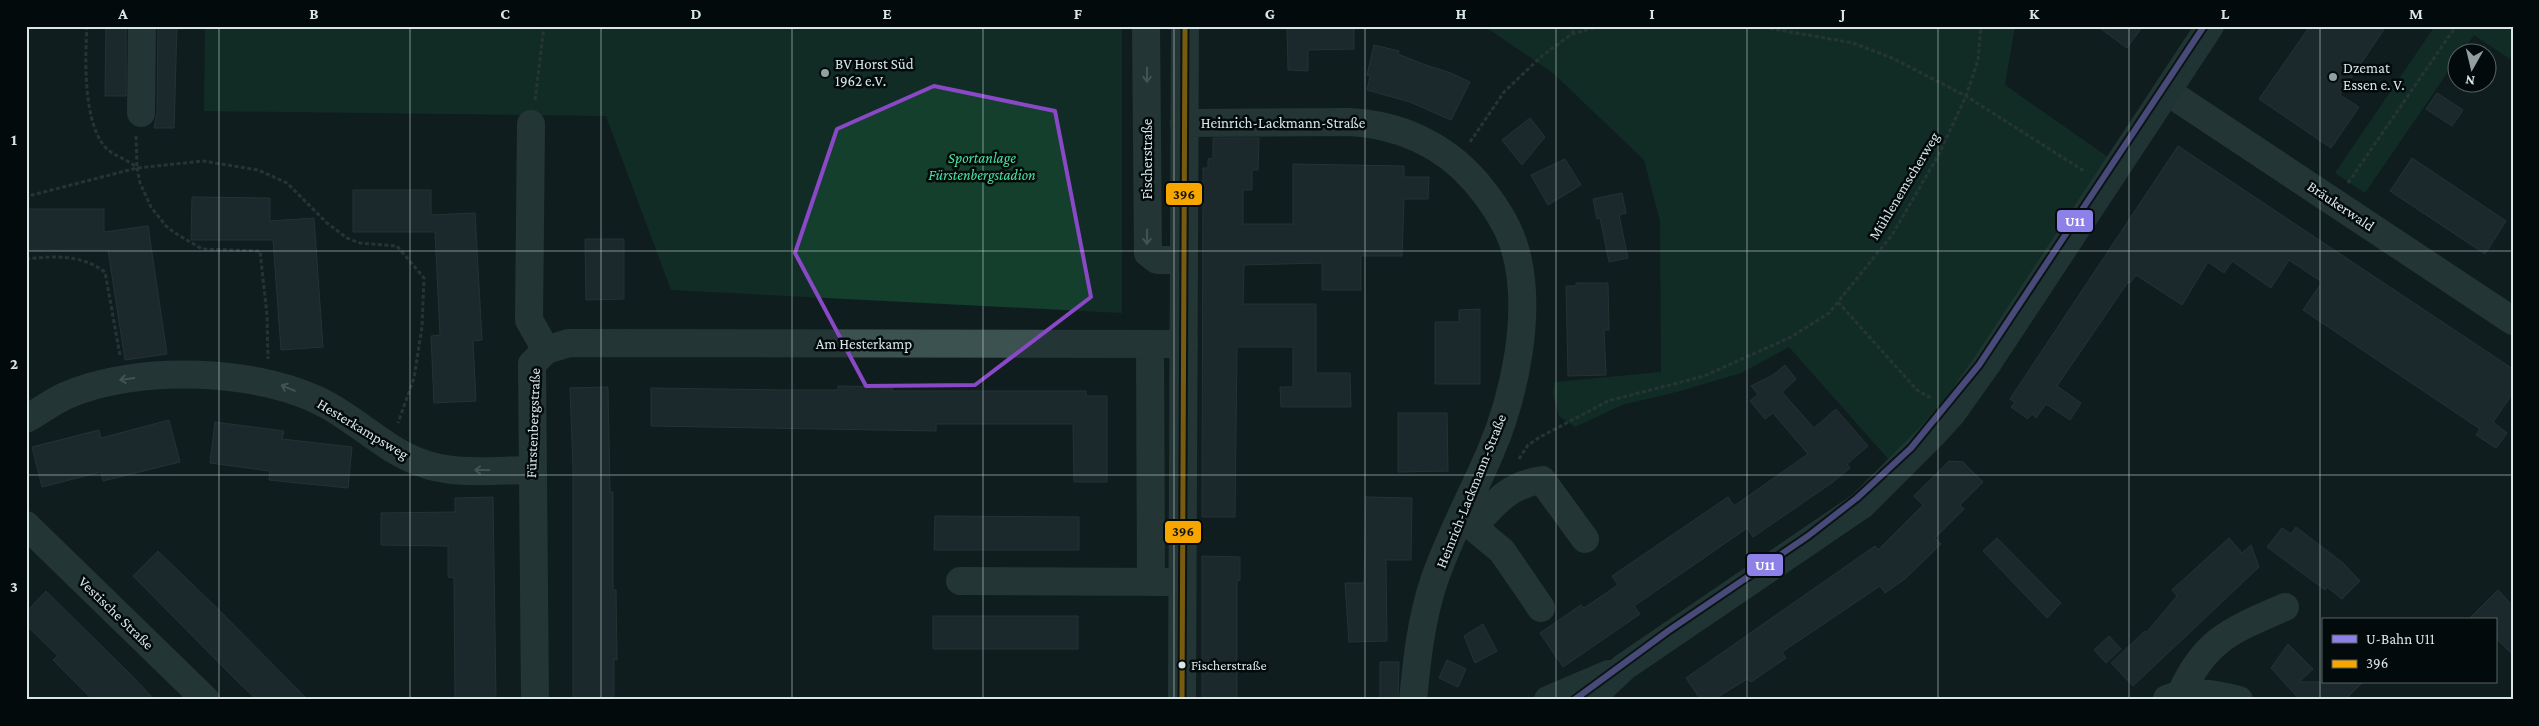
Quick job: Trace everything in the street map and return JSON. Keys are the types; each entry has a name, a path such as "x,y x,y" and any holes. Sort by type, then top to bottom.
{"main road":[{"path":"1589,700 1624,667 1862,504 1933,434 1953,412 2168,92 2210,26"},
{"path":"1548,700 1624,667"}],"street":[{"path":"141,113 142,26"},
{"name":"Fischerstraße","path":"1146,26 1148,253 1157,260 1184,260"},
{"path":"1182,700 1185,26"},
{"name":"Bräukerwald","path":"2168,92 2513,321"},
{"name":"Heinrich-Lackmann-Straße","path":"1184,124 1371,123 1398,129 1427,143 1454,162 1489,198 1503,220 1515,249 1521,280 1523,310 1511,388 1466,524 1434,581 1422,623 1413,700"},
{"name":"Fürstenbergstraße","path":"531,124 529,320 546,350 532,364 531,470 535,700"},
{"name":"Am Hesterkamp","path":"546,350 569,343 1184,344"},
{"path":"1150,344 1151,581"},
{"name":"Hesterkampsweg","path":"26,419 65,396 124,378 200,374 281,385 328,406 418,462 445,470 531,470"},
{"path":"1541,608 1502,550 1466,524 1523,483 1542,480 1585,539"},
{"name":"Vestische Straße","path":"26,526 206,700"},
{"path":"960,581 1183,582"},
{"path":"2174,696 2205,652 2216,642 2285,607"},
{"path":"2174,696 2216,694 2239,700"}],"path":[{"path":"87,26 88,96 96,133 106,148 137,168 140,183 151,207 175,234 202,249 260,250 267,315 268,358 262,382"},
{"path":"531,124 544,26"},
{"path":"1572,34 1576,26"},
{"path":"1454,162 1504,92 1543,55 1572,34 1600,26"},
{"path":"1758,26 1853,43 1892,58 1966,96 2106,185"},
{"name":"Mühlenemscherweg","path":"1515,466 1528,446 1576,417 1608,401 1704,376 1791,337 1829,313 1892,235 1938,156 1966,96 1978,60 1981,26"},
{"path":"2335,202 2456,26"},
{"path":"26,200 32,195 137,168 203,161 258,170 287,183 327,223 348,238 360,243 397,246 424,278 422,327 414,378 397,424"},
{"path":"26,259 53,256 78,258 104,272 124,378"},
{"path":"1838,302 1917,390 1953,412"}],"highlighted area":[{"path":"934,86 1055,111 1091,297 975,385 866,386 795,253 837,129"}],"green space":[{"name":"Sportanlage Fürstenbergstadion","path":"205,26 1122,26 1122,313 671,290 606,116 204,111"},
{"path":"1484,26 2015,26 2005,85 2118,164 1898,470 1789,347 1741,373 1680,391 1622,405 1575,427 1559,416 1553,394 1555,382 1661,372 1660,221 1644,160 1553,73"},
{"path":"2435,26 2513,26 2513,61 2496,50 2496,42 2484,42 2474,35 2469,42 2446,42 2446,75 2365,193 2335,173"}],"building":[{"path":"106,26 126,26 126,96 105,96"},
{"path":"158,26 177,26 174,128 154,128 157,113"},
{"path":"1287,26 1354,26 1354,49 1308,50 1308,71 1288,70"},
{"path":"2097,26 2143,26 2127,48"},
{"path":"2310,26 2386,26 2340,95 2359,107 2331,148 2259,99"},
{"path":"1374,45 1399,51 1398,54 1451,73 1470,82 1451,120 1410,102 1367,90 1370,76 1367,75"},
{"path":"2437,93 2463,110 2452,126 2426,109"},
{"path":"1530,118 1545,137 1522,165 1502,140"},
{"path":"1213,138 1259,138 1258,170 1252,170 1252,190 1243,190 1243,224 1293,224 1293,164 1404,166 1404,177 1429,177 1428,199 1404,199 1402,256 1361,256 1361,290 1322,290 1322,263 1244,265 1243,304 1316,304 1316,373 1350,373 1351,407 1281,407 1280,387 1293,387 1293,347 1237,347 1235,517 1202,517 1203,168 1208,168 1208,159 1213,158"},
{"path":"2178,146 2513,369 2513,393 2493,422 2507,433 2496,448 2476,435 2480,429 2303,310 2322,282 2289,260 2271,288 2232,261 2224,273 2208,262 2182,305 2136,275 2130,283 2128,282 2057,386 2081,403 2070,420 2046,404 2036,418 2032,414 2028,419 2011,407 2015,402 2010,399"},
{"path":"2412,158 2506,221 2485,254 2390,191"},
{"path":"1565,159 1581,185 1548,205 1531,175"},
{"path":"353,190 431,190 431,215 475,213 482,340 473,341 476,401 434,403 431,336 440,335 435,232 353,232"},
{"path":"1622,193 1626,213 1619,215 1628,258 1609,262 1600,218 1597,219 1593,199"},
{"path":"192,197 270,198 270,221 314,218 323,347 281,350 273,240 191,240"},
{"path":"26,209 104,209 104,232 148,226 167,354 125,360 108,250 26,250"},
{"path":"585,239 624,239 624,299 586,300"},
{"path":"1576,283 1608,283 1609,330 1604,330 1606,375 1568,376 1566,286 1576,286"},
{"path":"1480,309 1480,384 1435,384 1435,322 1459,322 1459,310"},
{"path":"1785,365 1796,379 1782,392 1814,428 1836,409 1868,446 1847,464 1850,468 1833,482 1753,537 1747,528 1634,606 1640,614 1563,667 1540,633 1581,605 1584,608 1618,585 1612,576 1728,497 1734,506 1808,454 1773,413 1765,419 1750,401 1758,394 1751,386 1773,375"},
{"path":"838,386 892,387 892,391 1086,391 1086,396 1107,396 1107,482 1074,482 1073,424 936,424 936,431 651,426 651,388 838,390"},
{"path":"608,387 610,492 613,492 613,590 616,590 617,660 614,659 614,700 573,700 573,469 570,388"},
{"path":"1398,413 1447,413 1448,471 1398,472"},
{"path":"169,420 180,462 103,481 101,472 42,487 32,447 99,430 101,438"},
{"path":"215,422 284,431 282,439 352,447 348,488 269,480 270,471 210,463"},
{"path":"1949,461 1963,462 1983,482 1960,505 1964,509 1935,538 1941,544 1906,578 1885,593 1880,586 1782,652 1786,658 1751,682 1747,679 1713,700 1701,700 1686,678 1875,546 1878,550 1923,505 1914,496"},
{"path":"493,497 496,700 455,700 454,578 448,577 448,546 381,545 381,513 455,512 455,498"},
{"path":"1366,497 1412,498 1411,560 1386,560 1387,641 1349,642 1345,583 1364,583"},
{"path":"935,516 1079,517 1079,550 934,550"},
{"path":"2296,527 2343,563 2360,581 2342,599 2327,587 2325,590 2267,547 2282,528 2291,534"},
{"path":"1997,538 2061,603 2047,618 1983,551"},
{"path":"2229,538 2242,553 2251,545 2259,567 2133,686 2111,663 2145,631 2146,633 2177,596 2172,590"},
{"path":"158,551 308,700 257,700 237,681 133,576"},
{"path":"1202,556 1240,557 1240,580 1237,581 1237,700 1202,700"},
{"path":"2498,590 2513,606 2513,655 2496,638 2496,618 2470,618"},
{"path":"46,591 155,700 93,700 53,660 58,656 26,625 26,612"},
{"path":"933,616 1078,616 1078,649 933,649"},
{"path":"1483,624 1497,651 1475,663 1464,636"},
{"path":"2109,636 2121,649 2106,663 2094,650"},
{"path":"2288,644 2313,669 2299,682 2361,684 2345,700 2300,700 2271,668"},
{"path":"1447,660 1466,669 1458,687 1439,678"},
{"path":"1380,662 1399,662 1398,700 1380,700"}],"metro line":[{"name":"U11","path":"1574,700 1668,631 1808,536 1857,498 1911,448 1979,365 2204,26"}],"transit line":[{"name":"396","path":"1182,700 1185,26"}],"place":[{"name":"BV Horst Süd 1962 e.V.","path":"825,73"},
{"name":"Dzemat Essen e. V.","path":"2333,77"},
{"name":"Fischerstraße","path":"1182,665"}]}
